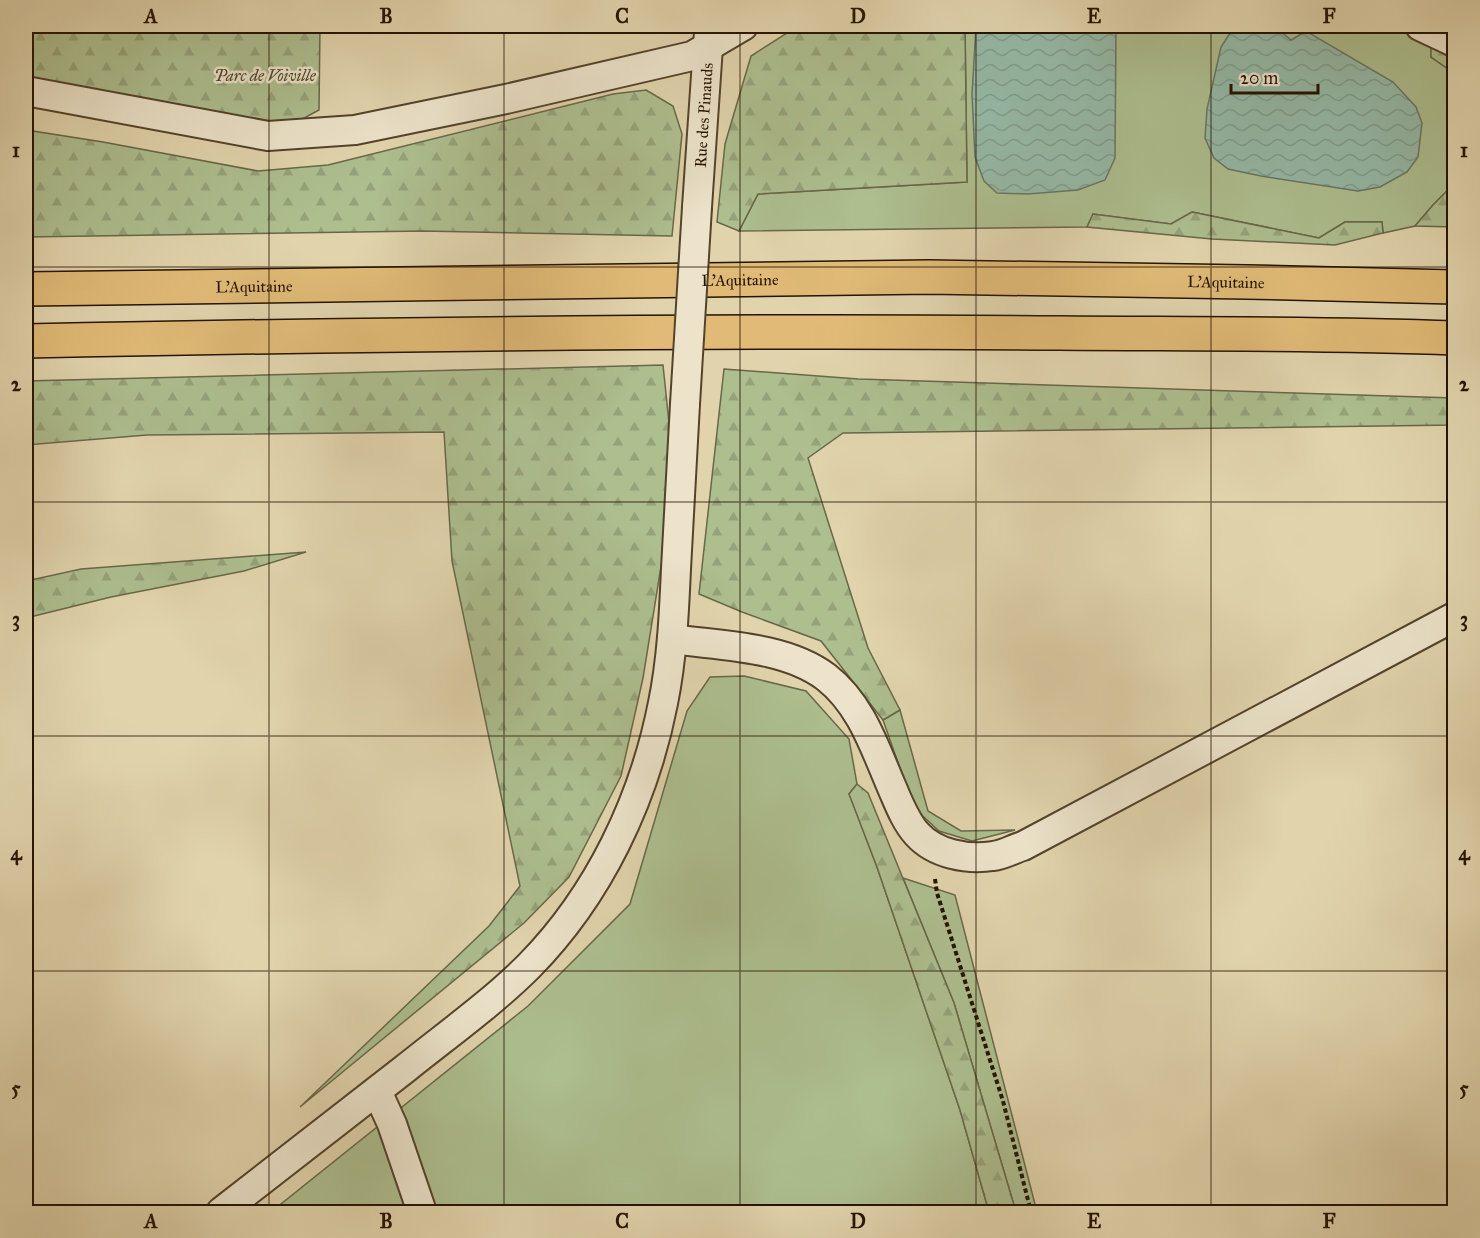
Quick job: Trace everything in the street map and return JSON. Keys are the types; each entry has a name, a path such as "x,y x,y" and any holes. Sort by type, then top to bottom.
{"highway":[{"name":"L'Aquitaine","path":"26,289 929,277 1455,287"},
{"path":"26,340 592,332 1224,334 1455,338"}],"street":[{"path":"26,91 268,136 355,130 692,56 709,36 743,26"},
{"path":"1420,26 1455,42"},
{"name":"Rue des Pinauds","path":"221,1212 485,1005 529,966 562,928 591,887 620,834 634,802 664,702 672,639 709,36"},
{"path":"672,639 743,647 788,658 825,677 843,693 858,712 900,807 917,834 938,849 964,857 994,856 1023,846 1455,617"},
{"path":"377,1091 392,1124 422,1212"}],"path":[{"path":"938,849 934,880 937,892 1003,1101 1031,1212"}],"green space":[{"name":"Parc de Voiville","path":"26,26 320,26 319,110 295,123 264,125 26,78"},
{"path":"798,26 965,26 967,182 758,194 739,231 717,222 725,144 751,56"},
{"path":"965,26 1391,26 1431,43 1431,57 1454,73 1454,184 1415,226 1383,233 1382,222 1345,222 1319,238 1192,212 1171,224 1093,214 1087,227 739,231 758,194 967,182"},
{"path":"1431,43 1454,53 1454,73 1431,57"},
{"path":"646,90 673,106 682,134 672,236 423,231 26,237 26,130 258,171 328,165 613,94"},
{"path":"1454,184 1454,227 1415,226 1433,205"},
{"path":"1192,212 1319,238 1345,222 1382,222 1383,233 1335,245 1212,239 1087,227 1093,214 1171,224"},
{"path":"663,365 675,480 643,678 621,776 569,877 524,923 300,1107 489,926 520,886 452,561 444,432 147,435 26,445 26,381"},
{"path":"724,369 858,379 1454,398 1454,425 843,433 808,458 868,648 900,710 883,720 821,641 699,594"},
{"path":"306,552 244,571 111,597 26,618 26,581 81,569"},
{"path":"744,676 806,691 849,739 857,784 849,794 877,867 960,1110 989,1212 271,1212 528,1006 630,904 687,711 710,677"},
{"path":"900,710 928,811 961,831 1015,830 972,841 939,831 914,808 883,720"},
{"path":"857,784 868,793 954,1003 1016,1212 989,1212 960,1110 877,867 849,794"},
{"path":"903,878 955,895 1037,1212 1016,1212 954,1003"}],"water":[{"path":"976,26 1116,26 1115,158 1105,180 1078,190 1028,194 997,193 984,181 975,157 972,94"},
{"path":"1274,26 1291,40 1306,31 1393,82 1416,107 1422,123 1418,157 1407,172 1380,187 1358,191 1228,169 1214,158 1205,138 1207,109 1221,47 1234,27"}]}
